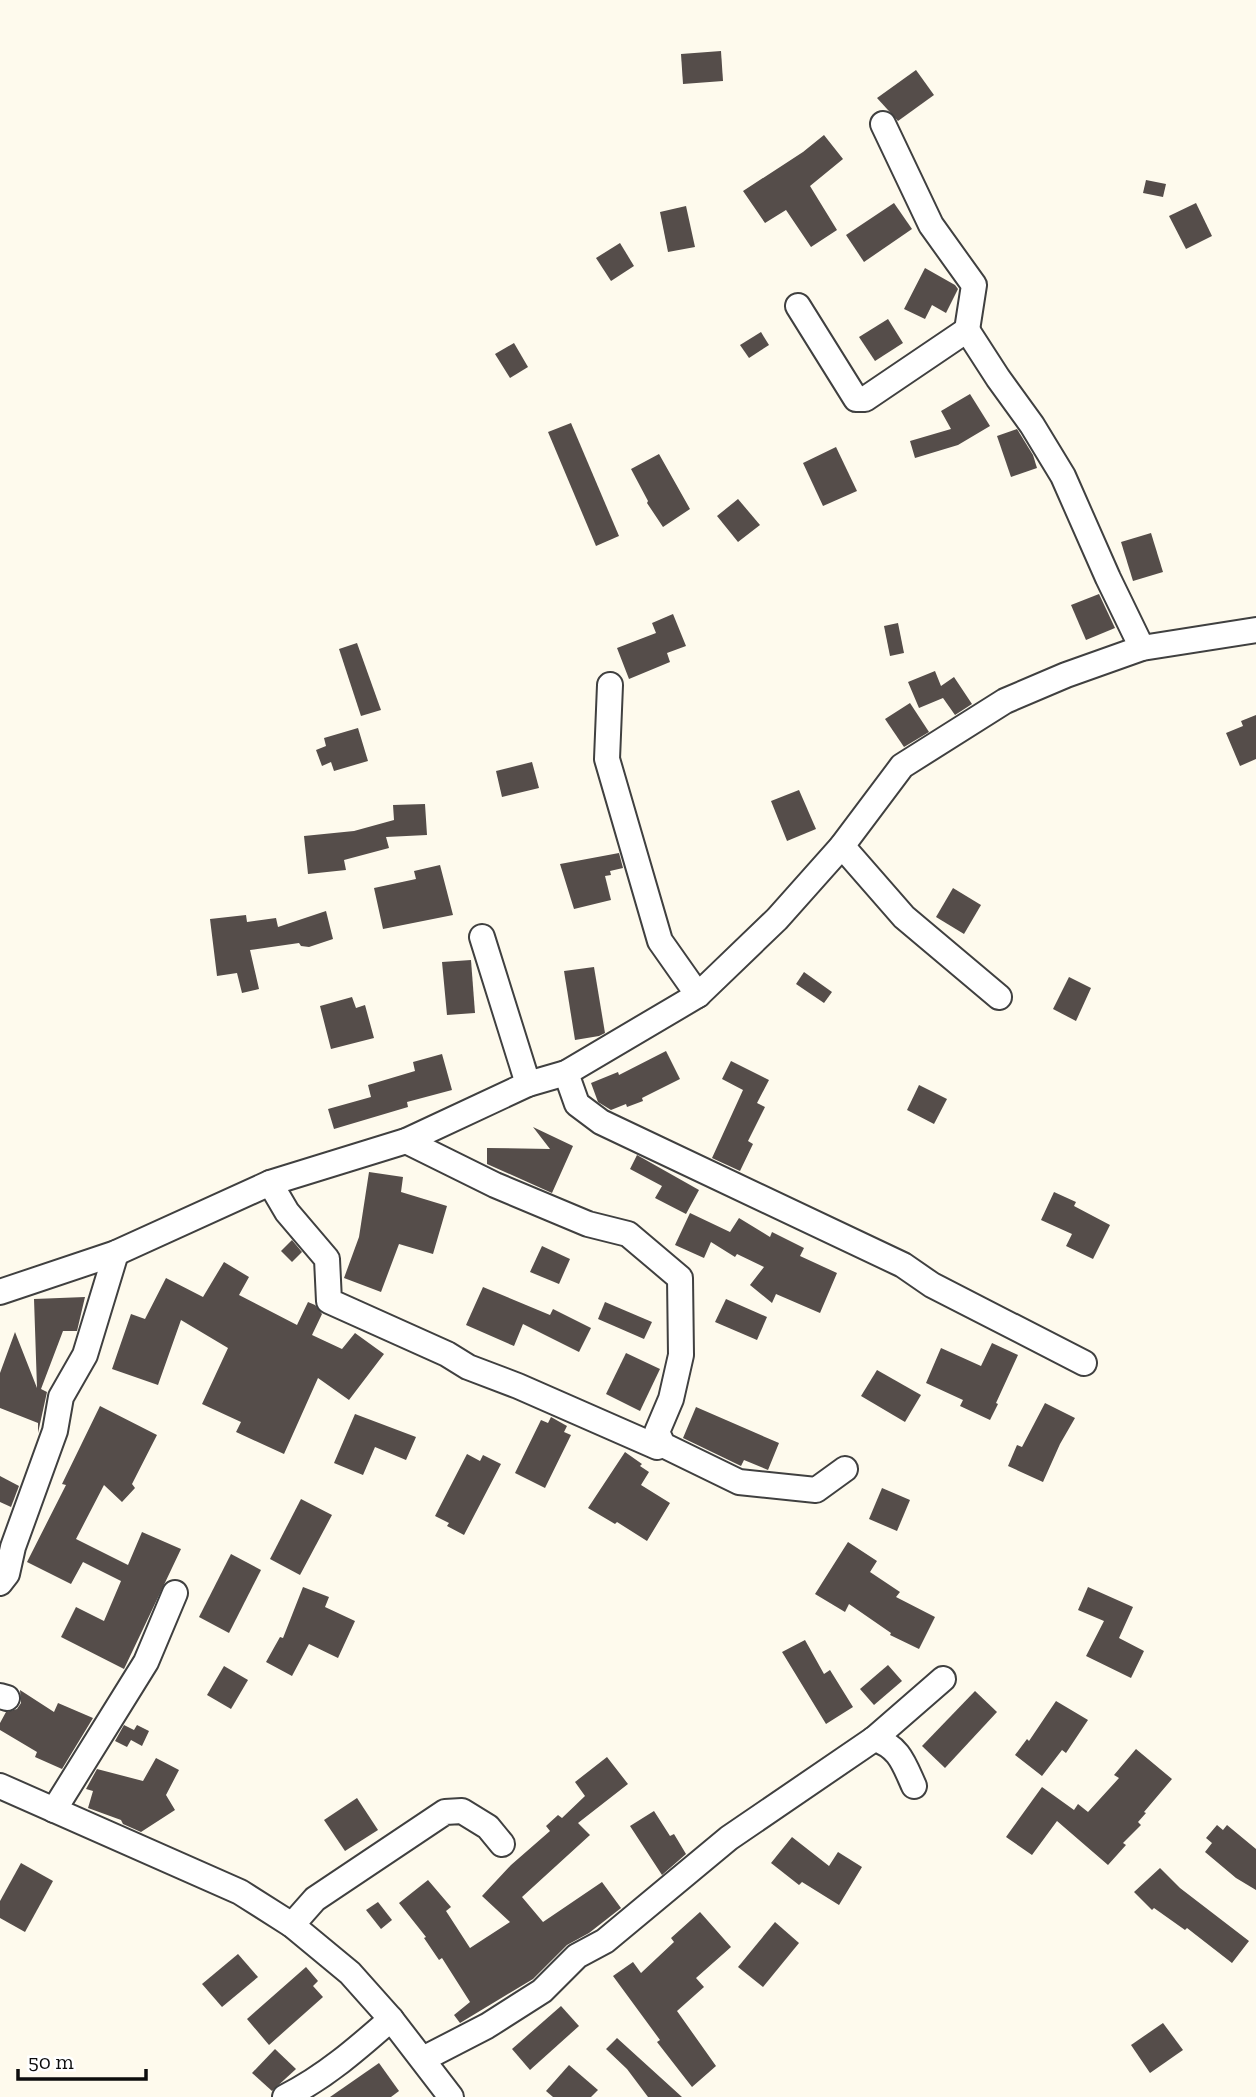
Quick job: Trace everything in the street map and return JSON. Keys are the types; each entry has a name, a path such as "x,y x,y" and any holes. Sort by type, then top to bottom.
{"street":[{"path":"883,124 931,225 975,285 967,330 1032,425 1063,476 1142,648"},
{"path":"798,306 856,399 865,398 967,330"},
{"path":"0,1292 116,1253 270,1183 406,1141 528,1084 566,1073 698,995 778,919 842,846 901,766 1005,701 1066,675 1142,648 1256,630"},
{"path":"610,685 607,759 660,941 698,995"},
{"path":"842,846 904,917 999,998"},
{"path":"482,937 528,1084"},
{"path":"566,1073 577,1104 601,1122 903,1265 932,1285 1084,1363"},
{"path":"406,1141 495,1185 588,1224 628,1234 680,1278 681,1355 671,1399 657,1432 663,1445 739,1482 816,1490 845,1469"},
{"path":"270,1183 287,1212 327,1259 329,1301 447,1354 468,1367 657,1447 663,1445"},
{"path":"0,1583 6,1574 55,1431 61,1397 85,1355 116,1253"},
{"path":"54,1810 146,1662 175,1593"},
{"path":"423,2059 487,2026 542,1991 577,1956 605,1941 730,1838 874,1738 943,1679"},
{"path":"874,1738 889,1743 902,1760 915,1786"},
{"path":"0,1786 240,1892 292,1925 350,1973 391,2019 451,2097"},
{"path":"292,1925 315,1899 445,1812 462,1811 488,1827 502,1844"},
{"path":"285,2097 305,2087 352,2054 391,2019"}],"building":[{"path":"721,51 723,81 683,84 681,54"},
{"path":"916,70 934,95 898,121 877,98"},
{"path":"824,135 843,159 810,186 837,230 811,247 786,210 765,223 743,191"},
{"path":"1146,180 1166,184 1163,197 1143,193"},
{"path":"894,203 912,229 864,262 846,235"},
{"path":"1196,203 1212,236 1186,249 1169,216"},
{"path":"686,206 695,247 668,252 660,212"},
{"path":"620,243 634,266 611,281 596,258"},
{"path":"925,268 958,289 946,313 932,305 925,319 904,309"},
{"path":"888,319 903,343 875,361 859,337"},
{"path":"761,332 769,345 749,358 740,345"},
{"path":"514,343 528,367 510,378 495,354"},
{"path":"970,394 990,426 958,445 915,458 910,441 951,429 941,411"},
{"path":"571,423 619,536 596,546 548,432"},
{"path":"1017,429 1033,455 1037,468 1011,477 997,436"},
{"path":"836,447 857,491 823,506 803,463"},
{"path":"659,454 690,509 663,527 647,503 631,469"},
{"path":"738,499 760,525 738,542 717,516"},
{"path":"1151,533 1163,572 1133,581 1121,542"},
{"path":"1099,594 1115,628 1086,640 1071,605"},
{"path":"673,614 686,646 667,653 670,662 629,679 617,648 656,633 652,623"},
{"path":"898,623 904,653 890,656 884,626"},
{"path":"357,643 381,710 361,716 339,649"},
{"path":"935,671 941,686 954,677 972,704 955,715 943,698 919,708 908,682"},
{"path":"910,703 929,732 904,747 885,719"},
{"path":"1256,715 1256,759 1240,766 1226,733 1243,726 1241,721"},
{"path":"358,728 368,761 334,771 331,762 322,766 316,750 326,746 324,738"},
{"path":"532,762 539,788 502,797 496,771"},
{"path":"799,790 816,829 787,841 771,801"},
{"path":"425,804 427,835 386,837 389,848 344,860 346,870 308,874 304,836 354,831 394,820 393,805"},
{"path":"619,853 623,868 610,871 611,875 605,876 611,900 574,909 560,864"},
{"path":"440,865 453,915 383,929 374,888 416,879 414,871"},
{"path":"953,888 981,905 964,934 936,917"},
{"path":"326,911 333,939 309,947 299,943 250,950 259,989 242,993 237,973 217,976 210,919 246,915 247,922 276,918 278,927"},
{"path":"471,960 475,1013 447,1015 442,962"},
{"path":"594,967 605,1033 575,1040 564,971"},
{"path":"804,972 832,992 824,1003 796,984"},
{"path":"1069,977 1091,988 1076,1021 1053,1009"},
{"path":"352,997 356,1008 365,1005 374,1038 331,1049 320,1006"},
{"path":"666,1051 680,1079 642,1098 643,1101 627,1107 626,1104 611,1110 598,1102 591,1083 618,1072 619,1075"},
{"path":"442,1054 452,1090 407,1102 408,1107 334,1129 328,1109 371,1097 368,1085 415,1071 413,1062"},
{"path":"731,1061 769,1080 757,1103 765,1107 748,1141 753,1144 740,1171 712,1158 743,1090 722,1079"},
{"path":"919,1085 947,1099 934,1124 907,1110"},
{"path":"533,1127 573,1146 552,1193 487,1164 487,1148 550,1149"},
{"path":"637,1155 699,1190 686,1214 655,1198 662,1186 630,1169"},
{"path":"369,1172 403,1177 401,1192 447,1206 433,1254 399,1244 381,1292 344,1278 359,1237"},
{"path":"1054,1192 1076,1202 1074,1206 1110,1225 1093,1259 1066,1246 1072,1234 1041,1220"},
{"path":"690,1213 730,1232 739,1218 770,1237 772,1232 804,1248 800,1256 837,1273 820,1313 776,1294 772,1303 750,1285 764,1267 737,1254 735,1257 711,1242 704,1258 675,1245"},
{"path":"292,1240 302,1252 292,1262 281,1251"},
{"path":"542,1246 570,1259 559,1284 530,1272"},
{"path":"224,1262 249,1277 239,1295 297,1325 308,1302 315,1305 322,1314 312,1335 342,1349 355,1333 384,1354 349,1400 318,1378 284,1454 236,1432 241,1422 202,1404 228,1348 181,1320 158,1385 112,1369 131,1314 145,1319 166,1278 203,1297"},
{"path":"483,1287 550,1315 553,1309 591,1328 579,1352 523,1324 514,1346 466,1325"},
{"path":"85,1297 77,1331 63,1331 41,1389 47,1392 38,1433 38,1423 0,1408 0,1373 15,1332 37,1388 34,1299"},
{"path":"726,1299 767,1317 757,1340 715,1322"},
{"path":"605,1302 652,1322 644,1339 598,1319"},
{"path":"992,1343 1018,1355 990,1420 960,1406 963,1400 926,1383 941,1348 981,1366"},
{"path":"626,1353 660,1369 640,1411 606,1394"},
{"path":"877,1370 921,1395 905,1422 861,1396"},
{"path":"1045,1403 1075,1418 1043,1482 1008,1466 1017,1445 1022,1447"},
{"path":"100,1406 157,1435 132,1484 135,1488 122,1502 104,1485 76,1539 128,1565 142,1532 181,1549 124,1669 61,1637 76,1607 104,1621 121,1581 83,1562 71,1584 27,1562 66,1485 62,1484"},
{"path":"696,1407 779,1443 768,1470 744,1460 741,1466 683,1438"},
{"path":"355,1414 416,1437 406,1460 375,1447 363,1475 334,1463"},
{"path":"551,1417 567,1426 564,1432 571,1435 545,1488 515,1473 541,1420 548,1423"},
{"path":"625,1452 649,1472 641,1485 670,1503 647,1541 588,1508"},
{"path":"467,1454 480,1461 483,1455 501,1464 464,1535 435,1516"},
{"path":"0,1476 19,1486 11,1507 0,1502"},
{"path":"882,1488 910,1500 897,1531 869,1519"},
{"path":"301,1499 332,1515 300,1575 270,1559"},
{"path":"848,1542 877,1561 870,1572 900,1592 896,1597 935,1617 919,1649 890,1635 891,1633 849,1604 845,1612 815,1594"},
{"path":"231,1554 261,1570 229,1633 199,1617"},
{"path":"303,1587 329,1597 325,1607 355,1621 338,1658 309,1644 292,1676 266,1662 280,1637 283,1638"},
{"path":"1088,1587 1133,1607 1119,1638 1144,1651 1131,1678 1086,1656 1104,1621 1078,1610"},
{"path":"805,1640 824,1674 830,1670 853,1707 826,1724 782,1652"},
{"path":"888,1665 902,1681 874,1705 860,1689"},
{"path":"224,1666 248,1680 231,1709 207,1695"},
{"path":"20,1690 54,1712 58,1703 93,1718 62,1769 35,1757 37,1752 0,1730 0,1723 6,1712 17,1709 21,1703"},
{"path":"975,1691 997,1712 945,1768 922,1746"},
{"path":"1056,1701 1088,1720 1066,1753 1062,1750 1042,1776 1015,1755 1027,1739 1029,1741"},
{"path":"124,1725 134,1730 137,1725 149,1731 142,1746 131,1740 127,1747 115,1741"},
{"path":"1136,1749 1172,1779 1144,1812 1146,1813 1138,1822 1141,1825 1123,1843 1126,1845 1108,1865 1057,1821 1032,1855 1006,1837 1042,1787 1074,1810 1078,1804 1088,1812 1119,1778 1114,1775"},
{"path":"607,1757 628,1784 578,1823 590,1835 522,1897 543,1922 602,1882 621,1908 589,1933 567,1945 533,1979 460,2023 454,2015 470,2002 442,1958 439,1960 424,1938 426,1937 399,1903 428,1880 451,1907 446,1911 470,1948 510,1922 482,1896 511,1865 550,1831 546,1826 558,1815 562,1818 585,1796 575,1782"},
{"path":"156,1758 179,1770 166,1795 175,1810 141,1832 123,1824 121,1820 88,1808 93,1791 86,1789 97,1769 143,1781"},
{"path":"357,1798 378,1830 345,1851 324,1820"},
{"path":"654,1811 670,1836 674,1834 686,1854 662,1875 630,1826"},
{"path":"1217,1825 1223,1830 1227,1825 1256,1849 1256,1890 1236,1878 1205,1852 1212,1843 1206,1838"},
{"path":"792,1837 829,1866 838,1852 862,1867 839,1905 802,1882 799,1885 771,1863"},
{"path":"21,1863 53,1881 25,1932 0,1918 0,1901"},
{"path":"1160,1868 1180,1888 1249,1941 1232,1963 1187,1928 1185,1930 1154,1908 1152,1910 1134,1892"},
{"path":"378,1902 392,1920 381,1929 366,1910"},
{"path":"700,1912 731,1947 696,1978 704,1987 677,2011 716,2066 692,2087 657,2042 660,2040 613,1976 633,1962 641,1973 674,1942 671,1938"},
{"path":"775,1922 799,1943 763,1987 738,1967"},
{"path":"238,1954 258,1977 222,2007 202,1984"},
{"path":"306,1967 318,1981 313,1986 323,1997 269,2045 247,2019"},
{"path":"561,2006 579,2026 530,2070 512,2049"},
{"path":"1163,2023 1183,2050 1150,2073 1131,2045"},
{"path":"617,2038 682,2097 648,2097 627,2069 606,2049"},
{"path":"275,2049 296,2069 272,2091 252,2073"},
{"path":"379,2063 399,2091 391,2097 330,2097"},
{"path":"569,2065 598,2090 591,2097 553,2097 546,2091"}]}
